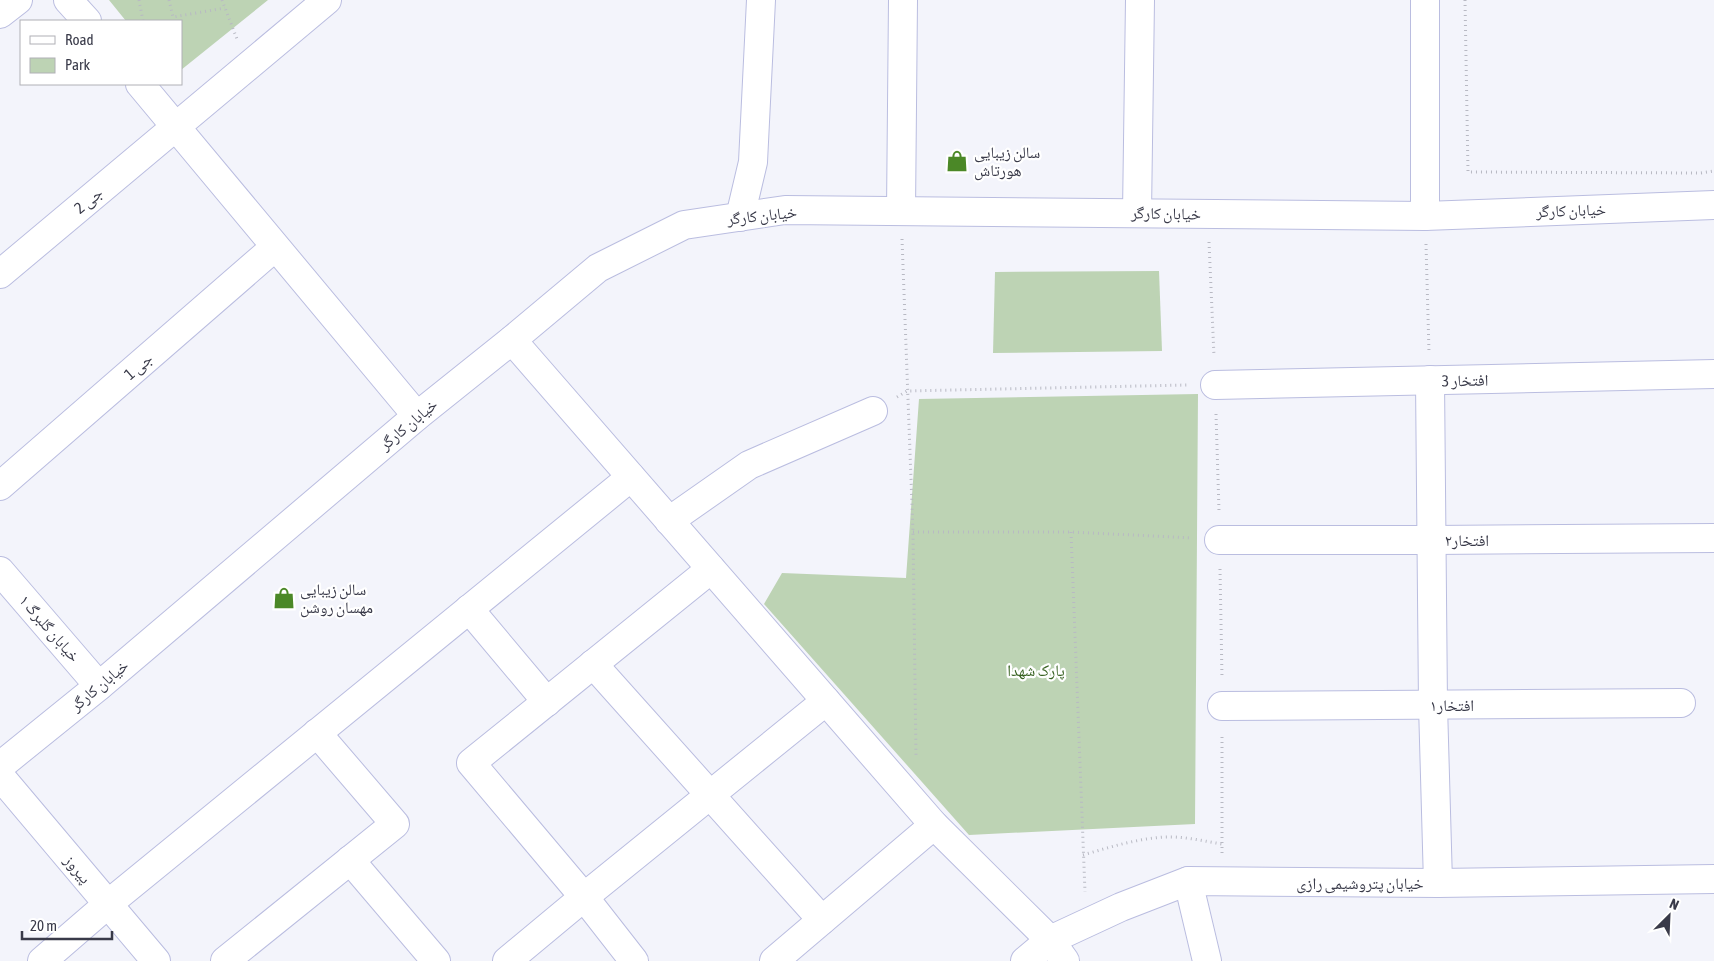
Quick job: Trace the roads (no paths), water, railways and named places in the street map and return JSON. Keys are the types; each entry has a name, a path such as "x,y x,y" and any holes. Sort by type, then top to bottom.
{"street":[{"path":"0,14 18,0"},
{"path":"68,0 86,20"},
{"name":"جی 2","path":"0,274 327,0"},
{"path":"740,217 753,162 760,0"},
{"path":"901,211 903,0"},
{"path":"1137,213 1140,0"},
{"path":"1425,0 1425,216"},
{"path":"141,85 417,416"},
{"name":"خیابان کارگر","path":"0,766 99,686 417,416 598,268 684,225 785,210 1425,216 1714,205"},
{"name":"جی 1","path":"0,486 275,247"},
{"path":"512,340 925,815 1057,950"},
{"name":"افتخار 3","path":"1216,385 1714,374"},
{"path":"1430,380 1438,883"},
{"path":"669,521 750,465 873,411"},
{"path":"42,961 108,904 631,477"},
{"name":"افتخار۲","path":"1219,540 1714,538"},
{"path":"634,961 584,897 471,762 711,570"},
{"name":"خیابان گلبرگ ۱","path":"0,571 99,686"},
{"path":"469,609 547,702"},
{"path":"593,664 822,920"},
{"path":"507,961 826,701"},
{"name":"افتخار۱","path":"1222,706 1681,703"},
{"path":"226,961 396,824 317,733"},
{"name":"پیروز","path":"0,776 156,961"},
{"path":"774,961 822,920 925,815"},
{"path":"350,860 436,961"},
{"name":"خیابان پتروشیمی رازی","path":"1025,961 1057,950 1086,923 1188,881 1438,883 1714,879"},
{"path":"1188,881 1207,961"}],"place":[{"name":"سالن زیبایی هورتاش","path":"957,161"},
{"name":"سالن زیبایی مهسان روشن","path":"284,598"}],"park label":[{"name":"پارک شهدا","path":"1036,670"}]}
